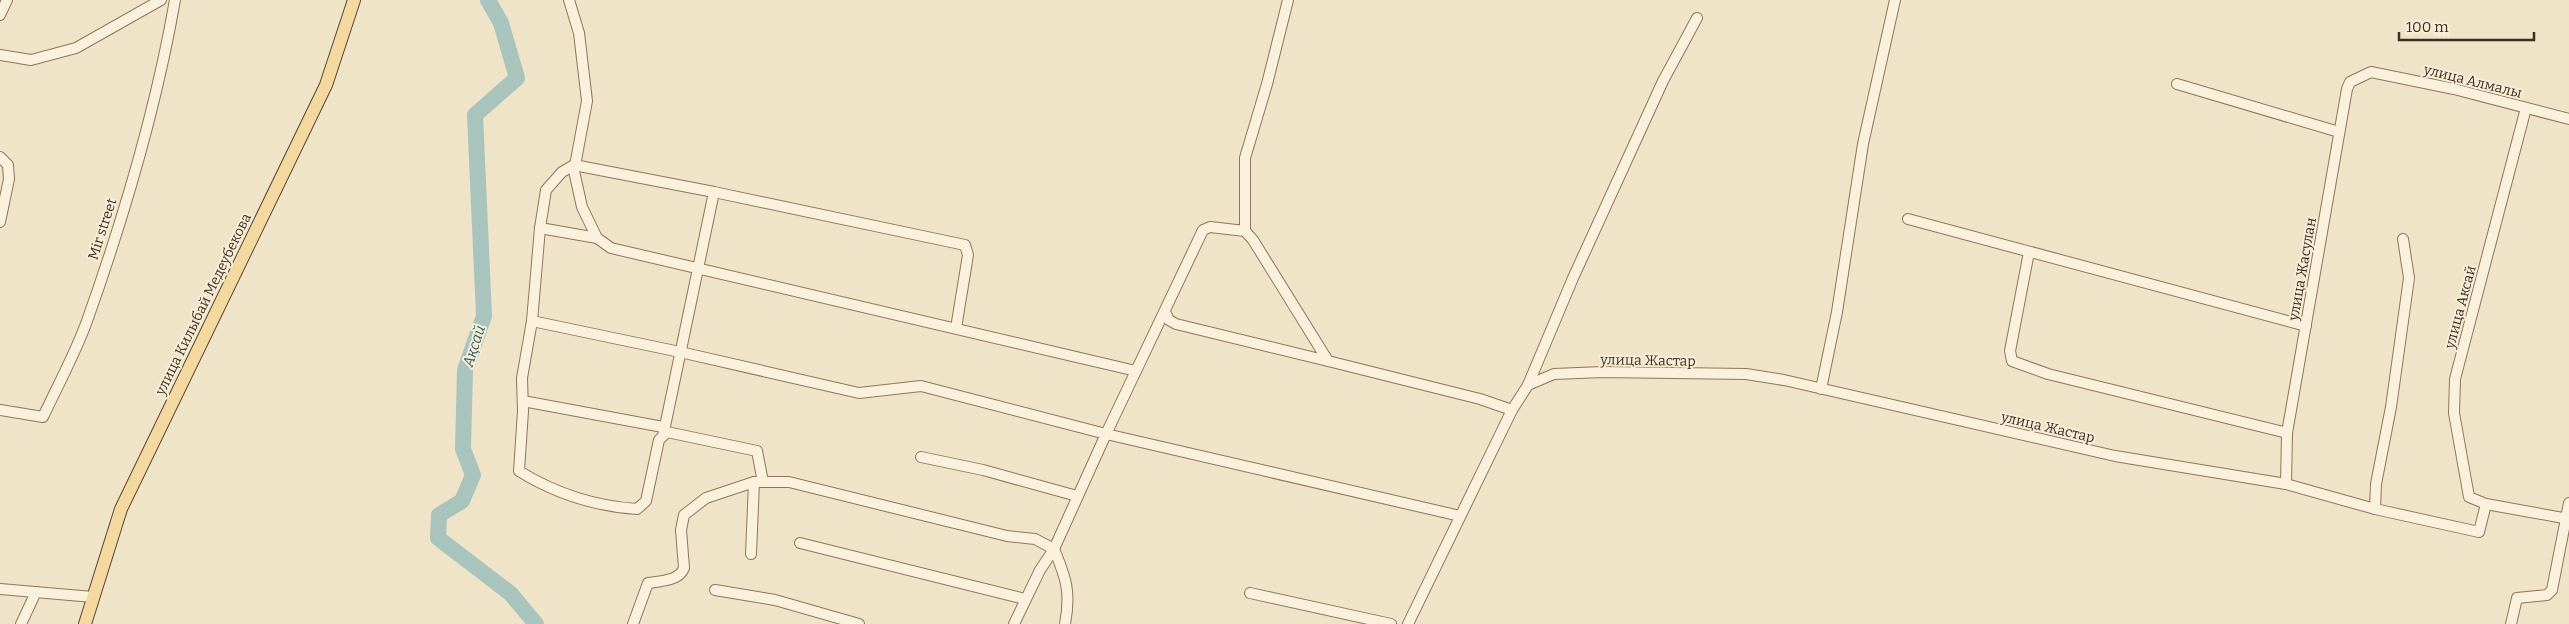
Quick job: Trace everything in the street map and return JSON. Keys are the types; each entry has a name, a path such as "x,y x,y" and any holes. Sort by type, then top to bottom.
{"main road":[{"name":"улица Килыбай Медеубекова","path":"84,624 121,508 326,85 354,0"}],"street":[{"path":"0,15 7,0"},
{"path":"0,56 31,60 76,48 162,0"},
{"name":"Mir street","path":"0,410 43,417 86,322 133,179 164,66 175,0"},
{"path":"569,0 579,33 587,101 574,165 582,207 597,238"},
{"path":"1245,231 1245,158 1267,84 1288,0"},
{"path":"1821,389 1837,312 1863,144 1895,0"},
{"path":"1408,624 1512,410 1528,385 1573,278 1663,81 1697,18"},
{"name":"улица Алмалы","path":"2371,72 2454,89 2569,119"},
{"name":"улица Жасулан","path":"2286,484 2287,433 2350,82 2371,72"},
{"path":"2177,84 2340,132"},
{"name":"улица Аксай","path":"2486,504 2472,499 2468,494 2454,414 2455,379 2526,108"},
{"path":"0,157 8,165 9,179 0,222"},
{"path":"714,192 663,431 659,440 646,501 637,509 614,507 582,500 546,488 519,471 523,401 522,378 532,321 540,228 546,190 562,172 574,165 714,192 965,245 968,255 956,328"},
{"path":"1908,219 2306,326"},
{"path":"1014,624 1040,570 1054,549 1106,434 1203,230 1210,227 1245,231 1254,240 1328,361"},
{"path":"540,228 597,238 611,248 1136,371"},
{"path":"2375,509 2376,484 2391,407 2409,278 2403,240"},
{"path":"2029,252 2010,350 2012,361 2048,374 2287,433"},
{"path":"1165,312 1169,320 1176,324 1480,399 1512,410"},
{"path":"532,321 680,352 859,393 921,386 1106,434 1460,516"},
{"name":"улица Жастар","path":"1528,385 1554,374 1603,372 1746,374 1784,380 2115,456 2286,484 2375,509 2479,532 2486,504"},
{"path":"523,401 757,451 758,482 751,554"},
{"path":"921,457 983,470 1078,496"},
{"path":"632,624 648,583 678,577 682,574 684,568 681,530 684,515 706,498 758,482 789,482 989,531 1035,539 1054,549 1064,573 1070,601 1065,624"},
{"path":"2511,624 2517,598 2546,595 2552,590 2569,503"},
{"path":"2486,504 2567,519"},
{"path":"800,543 1025,599"},
{"path":"0,588 93,597"},
{"path":"715,590 775,600 859,624"},
{"path":"21,624 36,592"},
{"path":"1250,594 1391,624"}],"waterway":[{"name":"Ақсай","path":"488,0 501,23 517,78 475,115 484,316 465,370 463,449 473,475 462,501 439,515 438,538 511,594 536,624"}]}
